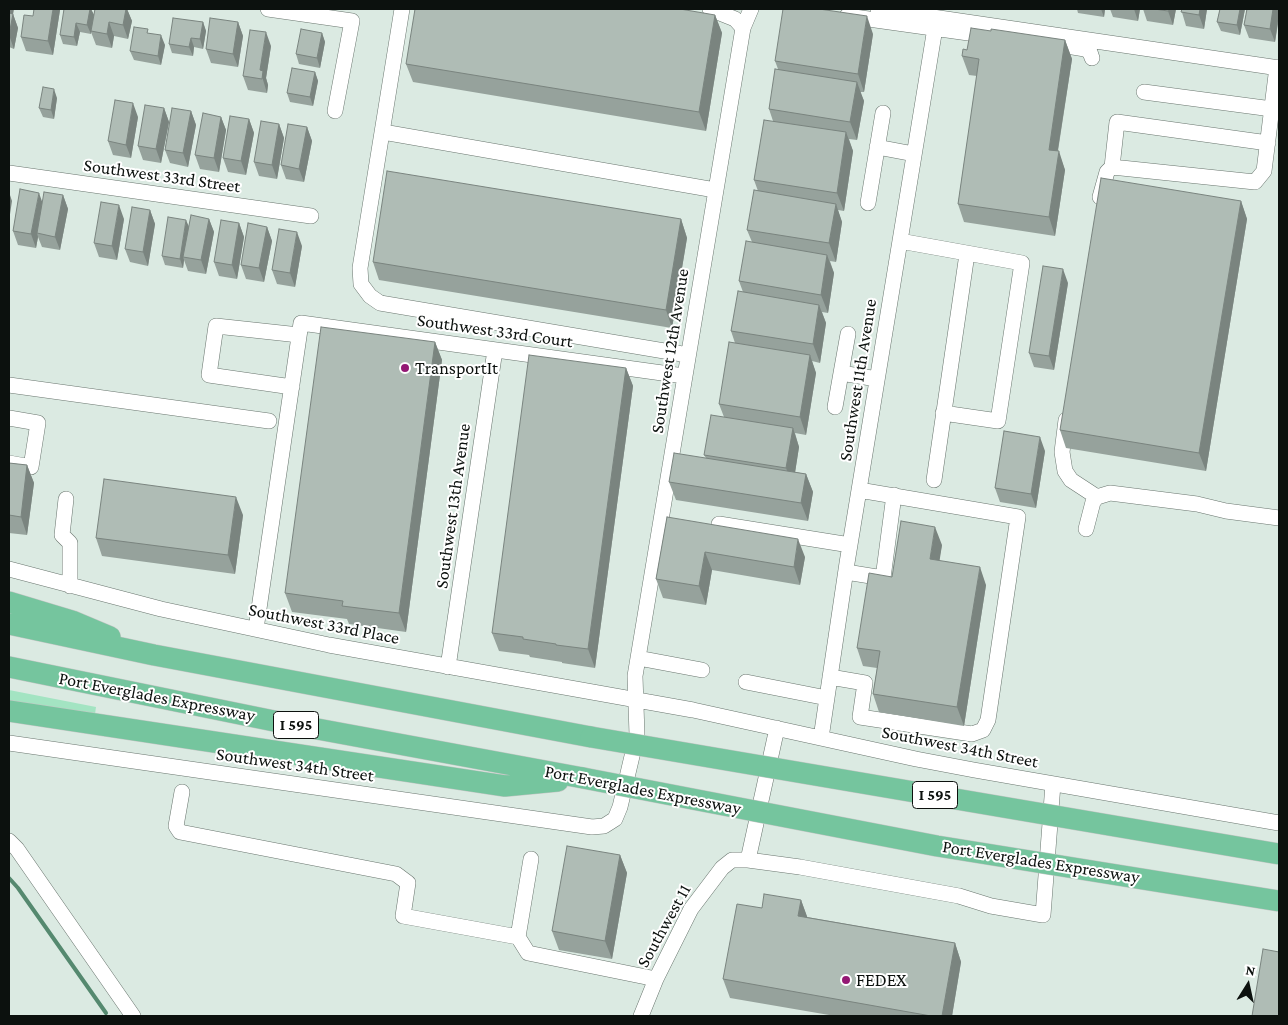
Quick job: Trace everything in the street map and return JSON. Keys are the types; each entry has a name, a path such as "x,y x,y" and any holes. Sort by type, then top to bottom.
{"highway":[{"path":"9,602 72,621 154,655"},
{"name":"I 595","path":"9,624 154,655 591,737 1279,854"},
{"name":"Port Everglades Expressway","path":"9,667 283,722 937,846 1279,901"},
{"path":"9,711 505,786 583,778"}],"street":[{"path":"268,9 352,21 335,111"},
{"path":"402,9 360,268 361,284 370,296 380,303 688,355"},
{"path":"710,9 735,19 743,28"},
{"name":"Southwest 12th Avenue","path":"636,701 635,676 684,376 743,28 751,9"},
{"path":"878,9 1278,68 1264,171 1255,182 1112,167"},
{"path":"837,14 1085,49 1090,52 1092,58"},
{"name":"Southwest 11th Avenue","path":"821,738 850,546 935,28"},
{"path":"1144,92 1272,109"},
{"path":"868,204 883,113"},
{"path":"1098,215 1107,172 1112,167 1117,122 1268,144"},
{"path":"383,132 716,190"},
{"path":"877,148 914,154"},
{"name":"Southwest 33rd Street","path":"9,173 311,216"},
{"path":"900,241 1022,263 998,421 943,413"},
{"path":"934,480 967,254"},
{"name":"Southwest 33rd Court","path":"292,388 209,375 216,326 300,329 494,350 684,376"},
{"path":"256,629 300,329"},
{"path":"835,407 848,334"},
{"name":"Southwest 13th Avenue","path":"448,667 494,350"},
{"path":"841,373 877,379"},
{"path":"9,385 269,421"},
{"path":"1068,403 1062,452 1065,471 1071,480 1097,497"},
{"path":"9,418 38,423 31,467 9,463"},
{"path":"830,677 865,683 860,717 972,734 983,730 988,720 1018,517 859,490"},
{"path":"1086,529 1093,502 1097,497 1110,493 1279,518"},
{"path":"846,572 884,578 894,496"},
{"path":"66,499 62,535 70,543 70,586"},
{"path":"719,524 850,546"},
{"name":"Southwest 33rd Place","path":"9,569 161,609 329,645 636,701"},
{"path":"638,658 702,670"},
{"path":"746,682 827,698"},
{"name":"Southwest 34th Street","path":"9,742 592,827 604,826 610,823 618,813 637,735 636,701 693,710 916,759 1279,823"},
{"path":"777,728 748,860 800,867 958,896 991,906 1043,915 1053,784"},
{"path":"182,792 176,826 180,832 396,874 408,884 403,916 518,937"},
{"path":"9,841 133,1016"},
{"path":"530,859 518,937 528,953 656,979"},
{"name":"Southwest 11","path":"640,1016 691,909 722,868 732,860 748,860"}],"green space":[{"path":"9,690 96,707 95,714 9,701"}],"building":[{"path":"34,9 53,9 48,41 21,37 24,15 33,16"},
{"path":"64,9 90,9 87,25 76,23 74,37 60,35"},
{"path":"95,9 126,9 123,25 109,22 107,34 91,31"},
{"path":"415,9 680,9 715,15 699,112 406,64"},
{"path":"783,9 819,9 867,16 858,74 775,61"},
{"path":"1182,9 1200,9 1199,15 1181,12"},
{"path":"1220,9 1240,9 1237,25 1217,22"},
{"path":"1247,9 1273,9 1270,29 1244,25"},
{"path":"9,13 13,14 9,35"},
{"path":"173,18 203,22 200,39 191,38 189,47 169,44"},
{"path":"210,18 238,22 233,54 206,49"},
{"path":"134,27 148,29 147,33 161,35 158,56 130,51"},
{"path":"971,28 991,31 991,29 1065,40 1049,150 1059,151 1049,217 958,204 979,59 962,56 963,49 967,50"},
{"path":"301,29 322,33 317,58 296,54"},
{"path":"250,30 266,32 260,70 263,71 262,79 243,76"},
{"path":"292,68 315,72 310,97 287,93"},
{"path":"775,69 857,82 850,122 769,109"},
{"path":"43,87 54,89 51,110 39,108"},
{"path":"115,100 133,103 126,145 108,141"},
{"path":"145,105 164,108 156,149 138,146"},
{"path":"172,108 191,111 183,153 165,150"},
{"path":"203,113 221,117 214,158 195,155"},
{"path":"230,116 249,119 241,161 223,158"},
{"path":"764,120 846,132 837,193 754,180"},
{"path":"261,121 279,124 272,165 254,162"},
{"path":"288,124 307,127 299,169 281,165"},
{"path":"387,171 681,219 666,310 373,262"},
{"path":"1101,178 1241,201 1199,453 1060,430"},
{"path":"20,189 39,193 31,234 13,231"},
{"path":"754,190 836,204 829,243 747,230"},
{"path":"44,192 63,195 55,237 37,233"},
{"path":"101,202 119,205 112,246 94,243"},
{"path":"132,207 150,210 143,252 125,249"},
{"path":"191,215 209,219 201,260 183,257"},
{"path":"168,217 186,220 180,259 162,256"},
{"path":"221,220 239,223 232,265 214,262"},
{"path":"248,223 267,227 259,268 241,265"},
{"path":"279,229 297,232 290,273 272,270"},
{"path":"746,241 827,255 821,295 739,281"},
{"path":"1043,266 1063,269 1049,356 1029,353"},
{"path":"738,291 819,305 813,344 731,331"},
{"path":"321,327 435,342 399,613 342,606 343,601 285,593"},
{"path":"729,342 810,355 800,417 719,404"},
{"path":"529,355 626,368 588,649 492,633"},
{"path":"711,415 793,428 786,468 704,455"},
{"path":"1004,431 1040,437 1031,494 995,488"},
{"path":"674,453 806,474 801,503 669,482"},
{"path":"9,463 27,465 21,517 9,515"},
{"path":"104,479 236,497 228,555 96,538"},
{"path":"667,517 798,539 794,567 705,552 699,586 656,579"},
{"path":"901,521 935,527 930,559 980,567 957,707 873,694 880,651 857,648 869,573 892,577"},
{"path":"567,846 620,855 605,941 552,931"},
{"name":"FEDEX","path":"764,894 801,900 798,916 955,943 942,1016 931,1016 723,979 737,904 762,908"},
{"path":"1263,949 1279,952 1279,1016 1252,1016"}],"waterway":[{"path":"9,878 106,1013"}],"place":[{"name":"TransportIt","path":"405,368"},
{"name":"FEDEX","path":"846,980"}]}
